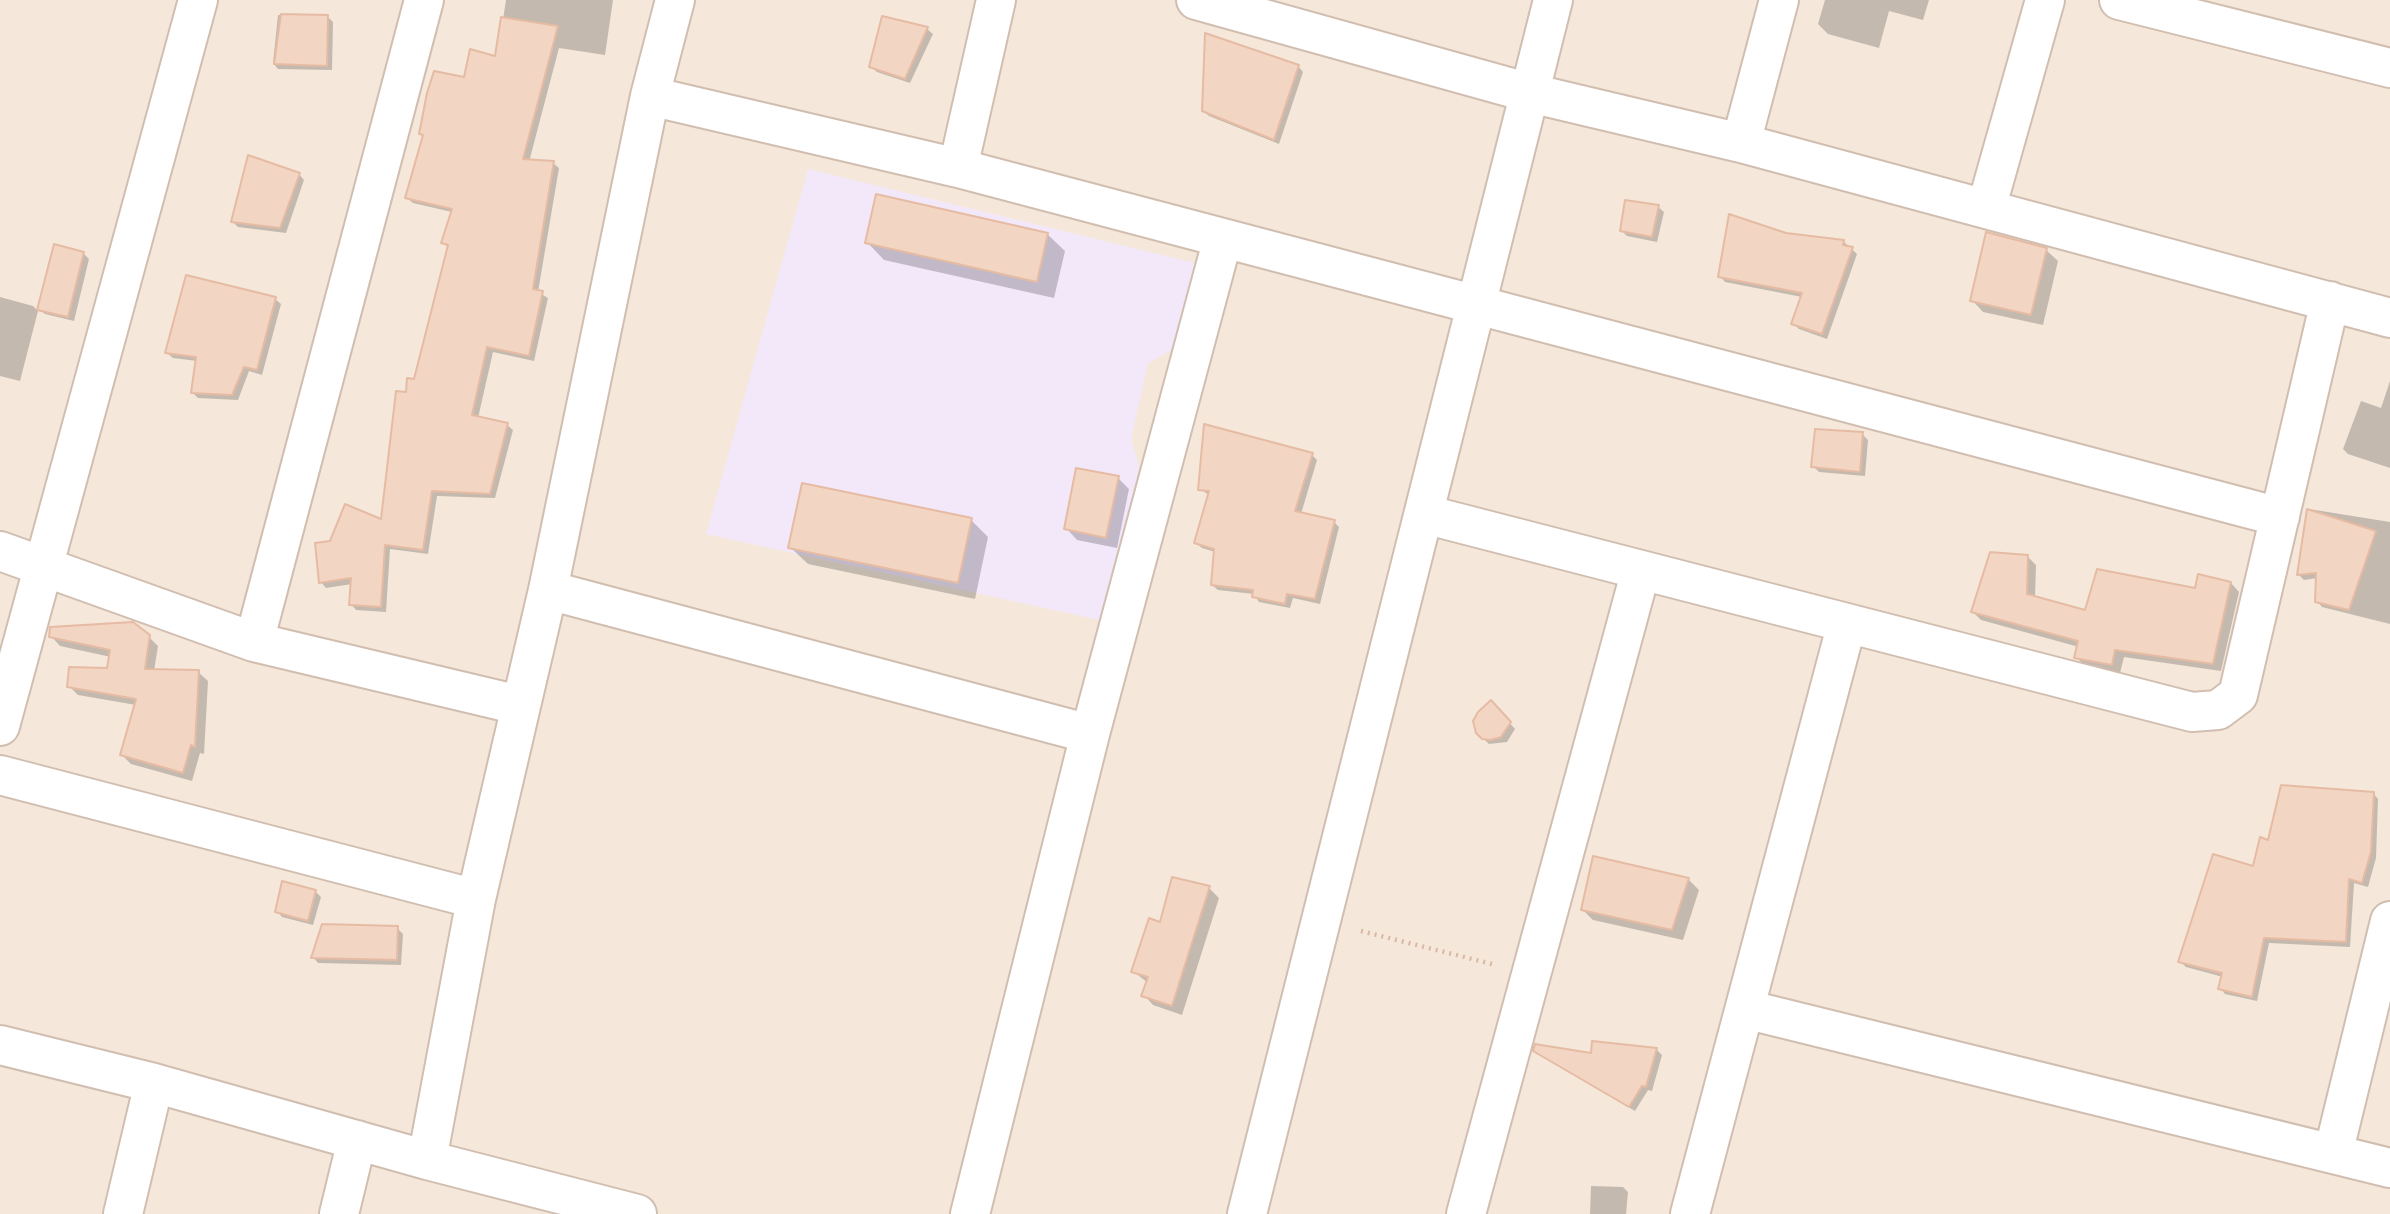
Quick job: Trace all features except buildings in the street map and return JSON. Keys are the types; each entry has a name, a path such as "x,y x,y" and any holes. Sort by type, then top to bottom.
{"street":[{"path":"0,726 198,0"},
{"path":"254,642 424,0"},
{"path":"427,1160 476,899 519,705 548,590 650,96 675,0"},
{"path":"958,168 996,0"},
{"path":"1196,0 1278,10 1530,93 1741,143 2390,318"},
{"path":"1247,1214 1553,0"},
{"path":"1741,143 1779,0"},
{"path":"1986,209 2045,0"},
{"path":"2119,0 2390,68"},
{"path":"650,96 958,168 2280,517"},
{"path":"970,1214 1090,734 1223,238"},
{"path":"1424,514 2192,712 2218,710 2238,695 2330,300"},
{"path":"0,551 254,642 519,705"},
{"path":"1466,1214 1642,570"},
{"path":"548,590 1090,734"},
{"path":"1699,1212 1745,1009 1847,623"},
{"path":"0,775 476,899"},
{"path":"2333,1154 2390,920"},
{"path":"1745,1009 2390,1168"},
{"path":"0,1045 154,1083 427,1160 637,1214"},
{"path":"123,1214 154,1083"},
{"path":"339,1214 357,1140"}],"path":[{"path":"1321,921 1530,974"}],"shaded area":[{"path":"0,0 2390,0 2390,1214 0,1214"},
{"path":"808,169 1199,264 1176,348 1148,363 1131,439 1139,466 1109,622 706,534"}]}
